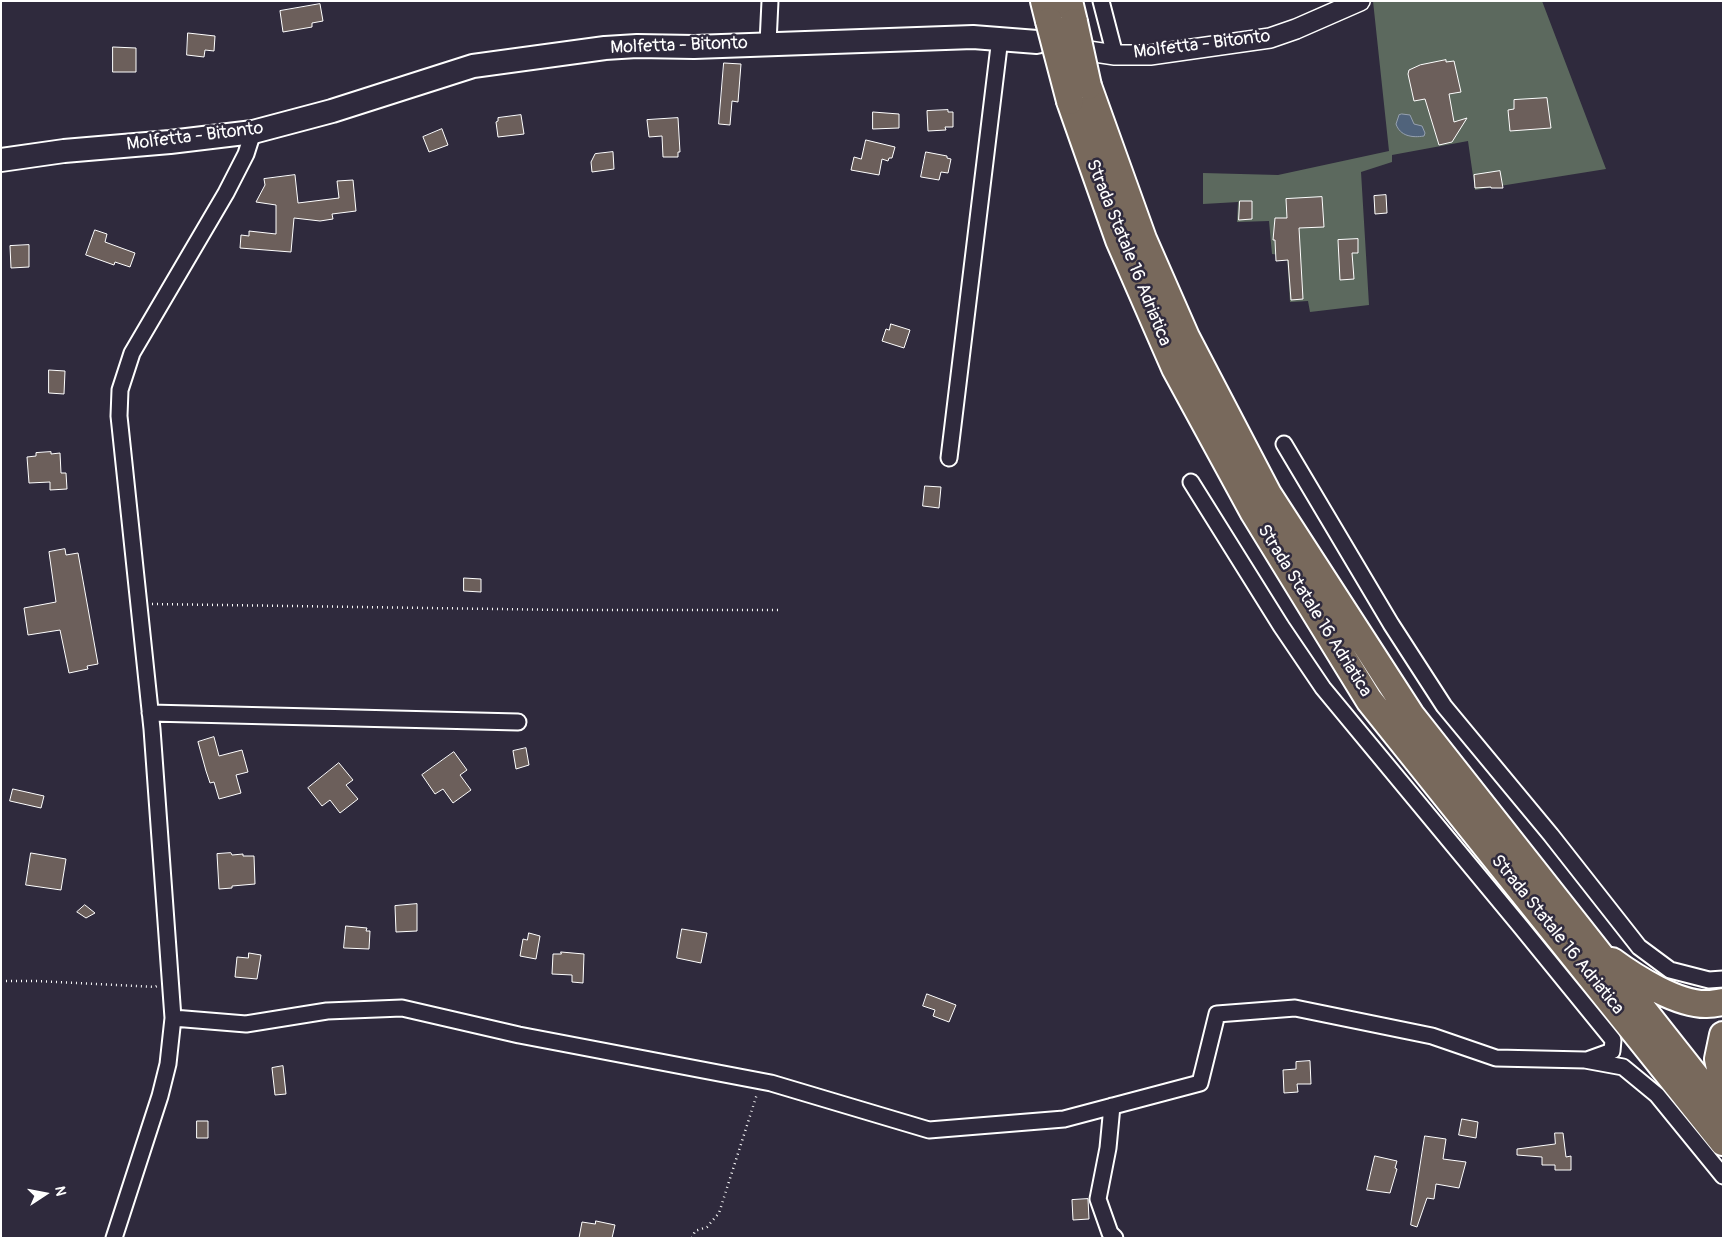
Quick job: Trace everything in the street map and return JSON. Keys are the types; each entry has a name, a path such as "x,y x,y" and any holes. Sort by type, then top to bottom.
{"highway":[{"name":"Strada Statale 16 Adriatica","path":"1055,18 1079,93 1119,240 1175,368 1254,514 1369,700 1723,1142"},
{"name":"Strada Statale 16 Adriatica","path":"1079,93 1186,337 1268,494 1411,714 1723,1111"},
{"path":"1592,946 1623,969 1671,996 1702,1004 1723,1002"},
{"path":"1723,1035 1718,1059 1723,1082"}],"main road":[{"name":"Molfetta - Bitonto","path":"1,160 64,151 170,142 253,132 332,111 473,66 605,48 636,46 694,47 973,37 1000,38 1055,18"}],"street":[{"path":"768,44 770,1"},
{"path":"1101,1 1115,55"},
{"name":"Molfetta - Bitonto","path":"1055,18 1115,55 1150,55 1270,38 1296,29 1360,1"},
{"path":"949,458 1000,38"},
{"path":"114,1238 160,1096 168,1064 173,1018 150,713 120,416 120,390 132,353 226,193 246,154 253,132"},
{"path":"1284,444 1391,624 1444,706 1551,835 1639,947 1670,970 1708,980 1723,979"},
{"path":"1191,482 1281,626 1323,688 1613,1040 1612,1051 1585,1060"},
{"path":"150,713 518,722"},
{"path":"173,1018 246,1024 327,1010 402,1008 519,1035 761,1081 929,1130 1064,1119 1200,1083 1217,1014 1295,1008 1432,1036 1496,1058 1585,1060 1623,1067 1657,1095 1723,1176"},
{"path":"1112,1106 1108,1148 1098,1199 1110,1233 1115,1238"}],"path":[{"path":"138,604 566,610 780,610"},
{"path":"1,981 38,981 155,988 170,980"},
{"path":"692,1238 695,1231 707,1227 719,1213 761,1081"}],"green space":[{"path":"1373,1 1542,1 1606,169 1475,190 1468,141 1392,155 1392,162 1361,172 1369,305 1310,312 1308,301 1290,302 1287,256 1272,254 1269,221 1237,222 1238,202 1203,204 1203,173 1278,175 1389,151"}],"water":[{"path":"1399,115 1410,115 1414,124 1422,126 1425,133 1424,136 1415,137 1403,134 1400,131 1396,124"}],"building":[{"path":"320,4 323,21 312,23 312,27 283,32 280,11"},
{"path":"188,33 215,36 214,51 205,50 204,57 187,55"},
{"path":"113,47 136,48 136,72 113,72"},
{"path":"1446,60 1446,62 1454,61 1461,92 1449,94 1454,122 1467,118 1452,142 1439,145 1425,99 1414,101 1408,74 1409,70 1420,65"},
{"path":"724,63 741,64 738,102 732,101 730,125 719,124"},
{"path":"1547,98 1551,128 1510,131 1508,110 1514,109 1514,100"},
{"path":"948,110 948,112 953,112 953,127 945,127 946,130 928,131 927,111"},
{"path":"873,112 899,114 899,128 873,129"},
{"path":"521,115 524,134 498,137 496,122 498,118"},
{"path":"678,118 680,152 678,152 678,157 663,157 662,136 649,137 647,120"},
{"path":"442,129 448,145 429,152 423,137"},
{"path":"866,140 895,147 892,158 889,158 888,161 882,159 879,175 851,170 854,157 861,159"},
{"path":"613,152 614,169 592,172 591,162 595,154"},
{"path":"926,152 947,156 947,158 951,159 948,173 941,172 939,180 921,177"},
{"path":"1500,171 1503,188 1475,188 1474,175"},
{"path":"295,175 298,203 339,198 337,181 353,180 356,211 332,214 333,219 320,221 294,218 291,252 240,248 241,235 249,236 249,231 276,234 276,205 256,202 265,185 264,179"},
{"path":"1386,195 1387,213 1375,214 1374,196"},
{"path":"1322,197 1324,227 1299,228 1303,299 1291,300 1288,260 1276,261 1275,240 1273,240 1275,218 1287,218 1286,199"},
{"path":"1240,201 1252,201 1252,219 1239,220"},
{"path":"95,230 107,234 105,242 135,253 130,267 115,262 114,265 86,255"},
{"path":"1358,239 1358,253 1352,253 1354,279 1340,280 1338,240"},
{"path":"29,245 29,267 11,268 10,246"},
{"path":"891,324 910,330 904,348 882,341 886,329 889,330"},
{"path":"49,370 65,371 64,394 49,393"},
{"path":"51,452 51,454 60,453 61,473 66,473 67,489 50,490 50,482 29,483 27,457 36,456 36,453"},
{"path":"925,486 941,487 939,508 923,506"},
{"path":"65,549 66,555 78,553 98,664 87,666 88,669 69,673 60,630 28,635 24,608 56,602 49,552"},
{"path":"464,578 481,579 481,592 464,591"},
{"path":"214,737 219,756 242,750 248,772 236,775 241,793 219,799 214,782 210,783 198,742"},
{"path":"526,748 529,765 516,769 513,751"},
{"path":"454,752 467,770 460,775 471,790 453,803 443,789 435,794 422,775"},
{"path":"339,763 353,780 346,785 358,799 340,813 330,800 322,806 308,788"},
{"path":"13,789 44,796 41,808 10,801"},
{"path":"31,853 66,859 61,890 26,885"},
{"path":"231,853 232,855 254,856 255,884 219,889 217,854"},
{"path":"417,904 417,931 396,932 395,906"},
{"path":"85,905 95,913 86,918 77,912"},
{"path":"346,926 367,928 366,931 370,931 369,949 344,948"},
{"path":"682,929 707,933 701,963 677,958"},
{"path":"529,933 540,936 536,959 520,956 523,939 527,940"},
{"path":"561,952 584,954 583,983 572,982 572,975 552,974 553,954 561,954"},
{"path":"249,953 261,955 257,979 235,977 237,957 248,958"},
{"path":"927,994 956,1005 949,1022 933,1016 935,1010 923,1006"},
{"path":"1310,1061 1311,1084 1297,1084 1298,1092 1284,1093 1283,1070 1296,1069 1296,1062"},
{"path":"283,1066 286,1094 275,1095 272,1068"},
{"path":"1462,1119 1478,1122 1476,1138 1459,1135"},
{"path":"197,1121 208,1121 208,1138 197,1138"},
{"path":"1555,1133 1563,1133 1566,1157 1571,1156 1571,1170 1555,1170 1555,1165 1542,1165 1542,1157 1517,1155 1517,1149 1555,1144"},
{"path":"1425,1136 1446,1139 1443,1159 1466,1162 1459,1188 1436,1184 1434,1199 1427,1198 1417,1227 1411,1225"},
{"path":"1375,1156 1397,1161 1395,1168 1397,1169 1390,1193 1367,1190"},
{"path":"1088,1199 1089,1219 1073,1220 1072,1200"},
{"path":"596,1221 615,1225 612,1238 579,1238 582,1222 595,1224"}]}
